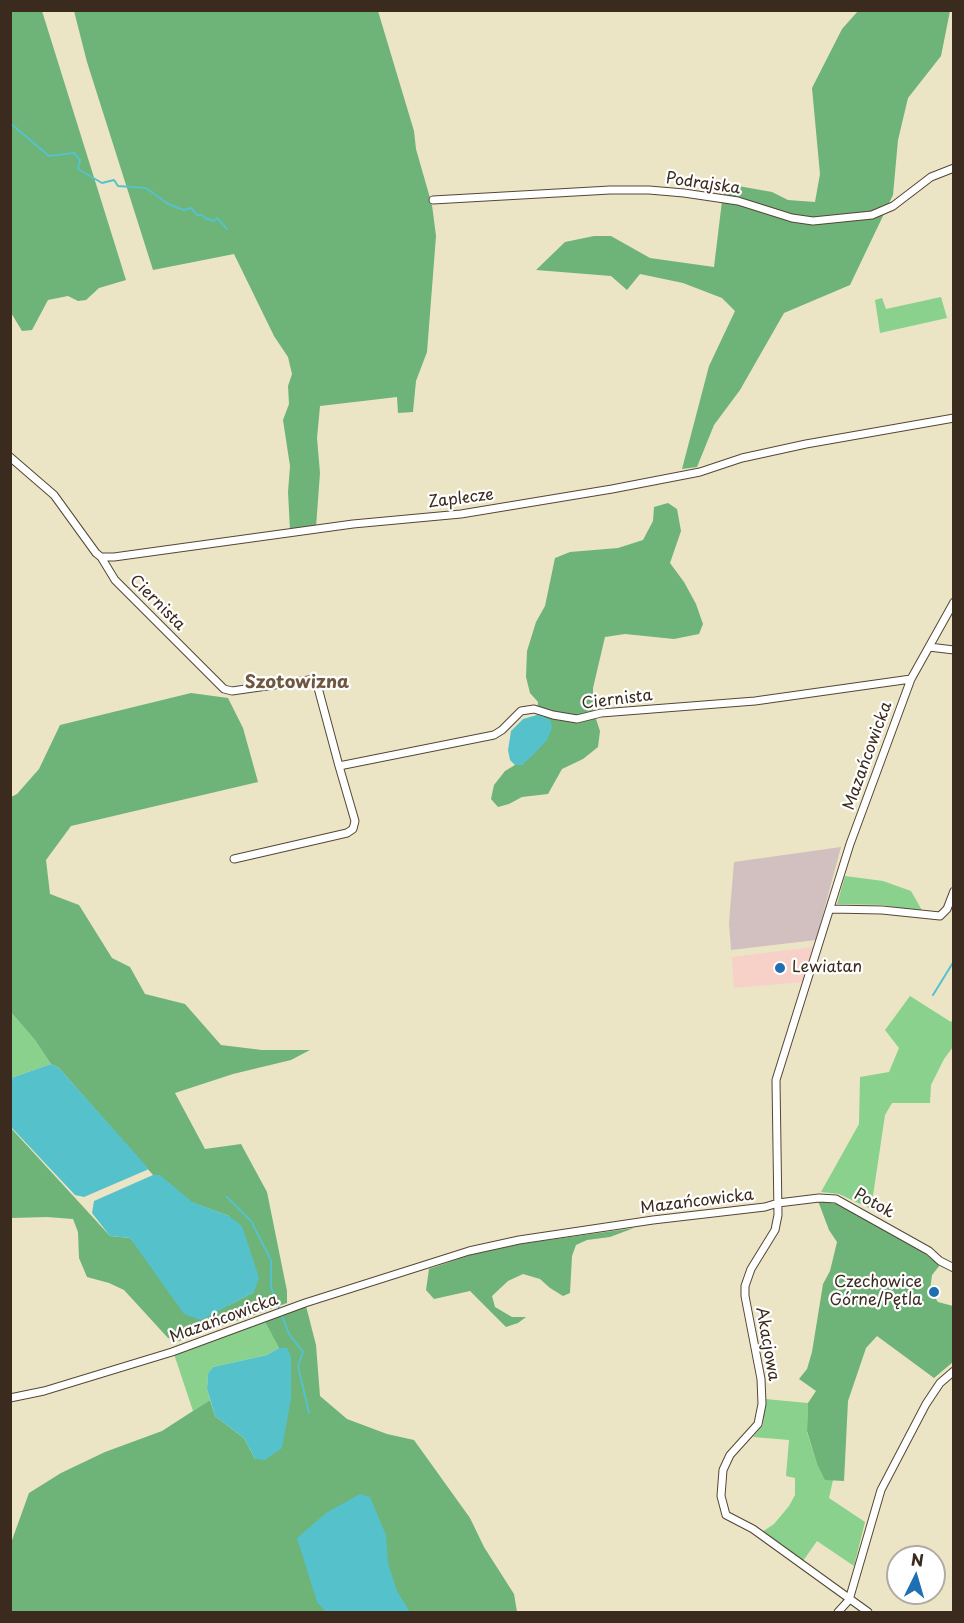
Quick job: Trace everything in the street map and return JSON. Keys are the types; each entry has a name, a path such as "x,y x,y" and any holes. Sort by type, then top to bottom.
{"street":[{"name":"Podrajska","path":"433,200 610,190 649,190 738,201 792,218 813,221 872,215 893,206 931,177 954,168"},
{"name":"Zaplecze","path":"101,557 150,553 353,524 461,514 700,472 742,458 806,444 954,418"},
{"path":"10,457 54,495 101,557"},
{"name":"Ciernista","path":"101,557 115,580 224,689 232,691 309,680 317,684 355,821 353,829 347,833 234,859"},
{"name":"Mazańcowicka","path":"10,1398 44,1391 172,1352 305,1303 469,1251 519,1240 765,1207 778,1203 776,1080 850,844 911,679 954,602"},
{"path":"928,647 954,650"},
{"name":"Ciernista","path":"339,766 494,735 521,711 534,709 553,715 577,718 601,713 755,701 911,679"},
{"path":"831,909 882,910 940,916 947,909 954,891"},
{"name":"Potok","path":"778,1203 819,1198 836,1199 929,1251 950,1267"},
{"name":"Akacjowa","path":"778,1203 775,1230 751,1269 745,1286 761,1379 762,1404 758,1424 730,1455 723,1470 722,1496 726,1515 753,1529 868,1612"},
{"path":"838,1612 849,1600 881,1490 926,1404 940,1383 954,1371"}],"shaded area":[{"path":"841,847 816,940 731,950 729,923 734,862"},
{"path":"813,947 803,982 734,988 732,957"}],"green space":[{"path":"10,11 42,11 126,280 99,288 86,300 78,301 68,296 48,300 32,330 22,331 10,311"},
{"path":"74,11 378,11 414,131 416,149 432,205 436,236 427,352 416,381 413,412 398,413 397,397 320,406 317,438 320,473 316,527 290,530 288,492 290,466 283,420 289,404 288,386 292,374 288,357 274,336 234,254 153,270 87,62"},
{"path":"858,11 950,11 941,56 908,98 898,140 893,195 850,285 784,313 740,390 714,425 697,467 682,469 709,366 735,311 722,298 683,283 640,274 627,290 611,276 536,270 565,242 594,236 611,236 650,258 714,267 722,201 727,184 772,192 788,200 815,202 820,174 812,88 842,29"},
{"path":"941,297 947,318 880,333 875,300 882,298 886,309"},
{"path":"668,503 677,509 681,531 670,563 696,604 703,624 699,634 674,639 625,634 605,637 593,688 593,710 600,731 598,747 583,759 562,769 548,794 522,797 498,807 491,799 494,785 505,771 515,765 522,765 545,717 537,715 538,702 530,693 526,677 527,651 536,622 545,606 555,558 570,552 618,548 643,540 653,521 654,507"},
{"path":"191,693 228,698 243,728 258,782 71,826 46,860 50,894 79,905 112,958 130,967 145,994 185,1004 221,1045 262,1050 310,1050 291,1060 233,1074 175,1093 205,1149 241,1144 267,1192 287,1291 287,1303 179,1341 168,1338 124,1290 87,1277 79,1258 78,1232 73,1219 11,1218 10,1127 110,1236 130,1238 146,1258 229,1305 254,1292 229,1216 191,1202 160,1176 153,1175 59,1068 51,1064 35,1040 10,1011 11,797 17,794 39,769 60,725"},
{"path":"845,876 883,881 911,891 923,912 883,905 837,904"},
{"path":"910,996 951,1022 953,1019 953,1047 931,1085 930,1103 892,1103 885,1115 871,1209 839,1194 821,1192 859,1124 860,1077 889,1072 899,1048 885,1030"},
{"path":"10,1011 35,1040 51,1064 11,1078"},
{"path":"818,1201 837,1204 912,1244 940,1265 932,1275 930,1290 938,1302 953,1306 953,1362 934,1378 877,1336 866,1348 848,1401 844,1481 825,1480 817,1464 807,1431 808,1403 816,1391 799,1379 807,1369 812,1352 823,1284 830,1271 837,1242 829,1230"},
{"path":"634,1228 610,1237 587,1240 576,1245 572,1256 570,1293 563,1296 540,1279 523,1274 508,1281 492,1296 495,1307 512,1317 526,1317 506,1327 470,1291 434,1299 426,1290 429,1269 470,1255 520,1244"},
{"path":"306,1306 316,1345 320,1396 347,1419 387,1434 414,1440 470,1518 484,1547 514,1594 517,1612 11,1612 11,1543 29,1493 61,1473 105,1452 162,1431 210,1400 215,1416 244,1438 255,1459 287,1348 279,1348 265,1322"},
{"path":"265,1322 279,1348 267,1355 213,1367 208,1375 207,1389 210,1400 193,1411 174,1354"},
{"path":"765,1399 808,1403 807,1432 817,1464 825,1479 833,1480 829,1498 865,1522 854,1566 817,1541 803,1561 762,1532 774,1524 795,1495 795,1478 786,1476 789,1440 753,1437 763,1425"}],"water":[{"path":"537,715 551,721 552,728 547,740 522,765 515,765 510,760 508,750 511,731 523,719"},
{"path":"51,1064 59,1068 149,1169 84,1197 75,1195 11,1127 11,1078"},
{"path":"153,1175 160,1175 192,1202 229,1216 242,1226 259,1278 254,1292 201,1320 184,1314 130,1238 110,1236 92,1213 94,1201"},
{"path":"279,1348 287,1348 291,1356 291,1399 282,1448 265,1460 255,1459 244,1438 215,1416 207,1389 208,1374 213,1367 267,1355"},
{"path":"360,1494 370,1497 386,1535 388,1563 397,1591 410,1612 326,1612 317,1602 297,1538 326,1513"}],"waterway":[{"path":"10,123 49,156 74,153 80,160 78,169 102,183 114,180 118,186 146,188 168,204 184,210 191,208 197,215 202,215 207,219 214,221 217,218 227,229"},
{"path":"933,995 954,961"},
{"path":"227,1197 251,1221 271,1260 271,1287 289,1334 303,1352 298,1366 309,1413"}],"place":[{"name":"Lewiatan","path":"780,968"},
{"name":"Czechowice Górne/Pętla","path":"934,1292"}],"district":[{"name":"Szotowizna","path":"297,683"}]}
